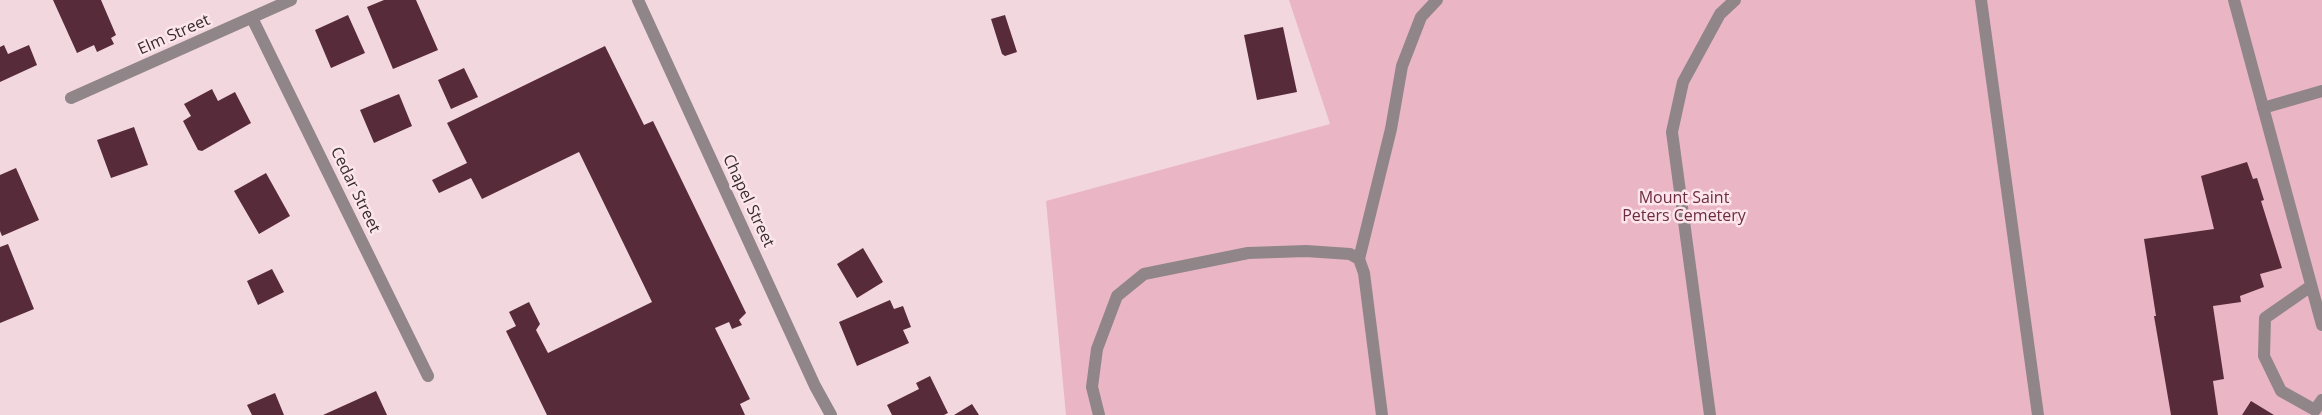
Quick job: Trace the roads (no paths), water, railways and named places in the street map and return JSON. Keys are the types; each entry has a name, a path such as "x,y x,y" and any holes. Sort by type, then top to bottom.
{"street":[{"name":"Elm Street","path":"71,98 291,0"},
{"name":"Chapel Street","path":"638,0 815,386 832,415"},
{"path":"1382,415 1364,272 1359,259 1391,129 1402,66 1421,17 1437,0"},
{"path":"1710,415 1672,132 1683,82 1720,14 1735,0"},
{"path":"1981,0 2038,415"},
{"path":"2234,0 2322,325"},
{"name":"Cedar Street","path":"252,18 428,376"},
{"path":"2263,108 2322,91"},
{"path":"1099,415 1092,388 1097,350 1117,296 1144,274 1248,253 1306,251 1350,254 1359,259"},
{"path":"2312,286 2266,318 2264,356 2281,391 2316,410 2322,400"}],"park label":[{"name":"Mount Saint Peters Cemetery","path":"1684,207"}]}
